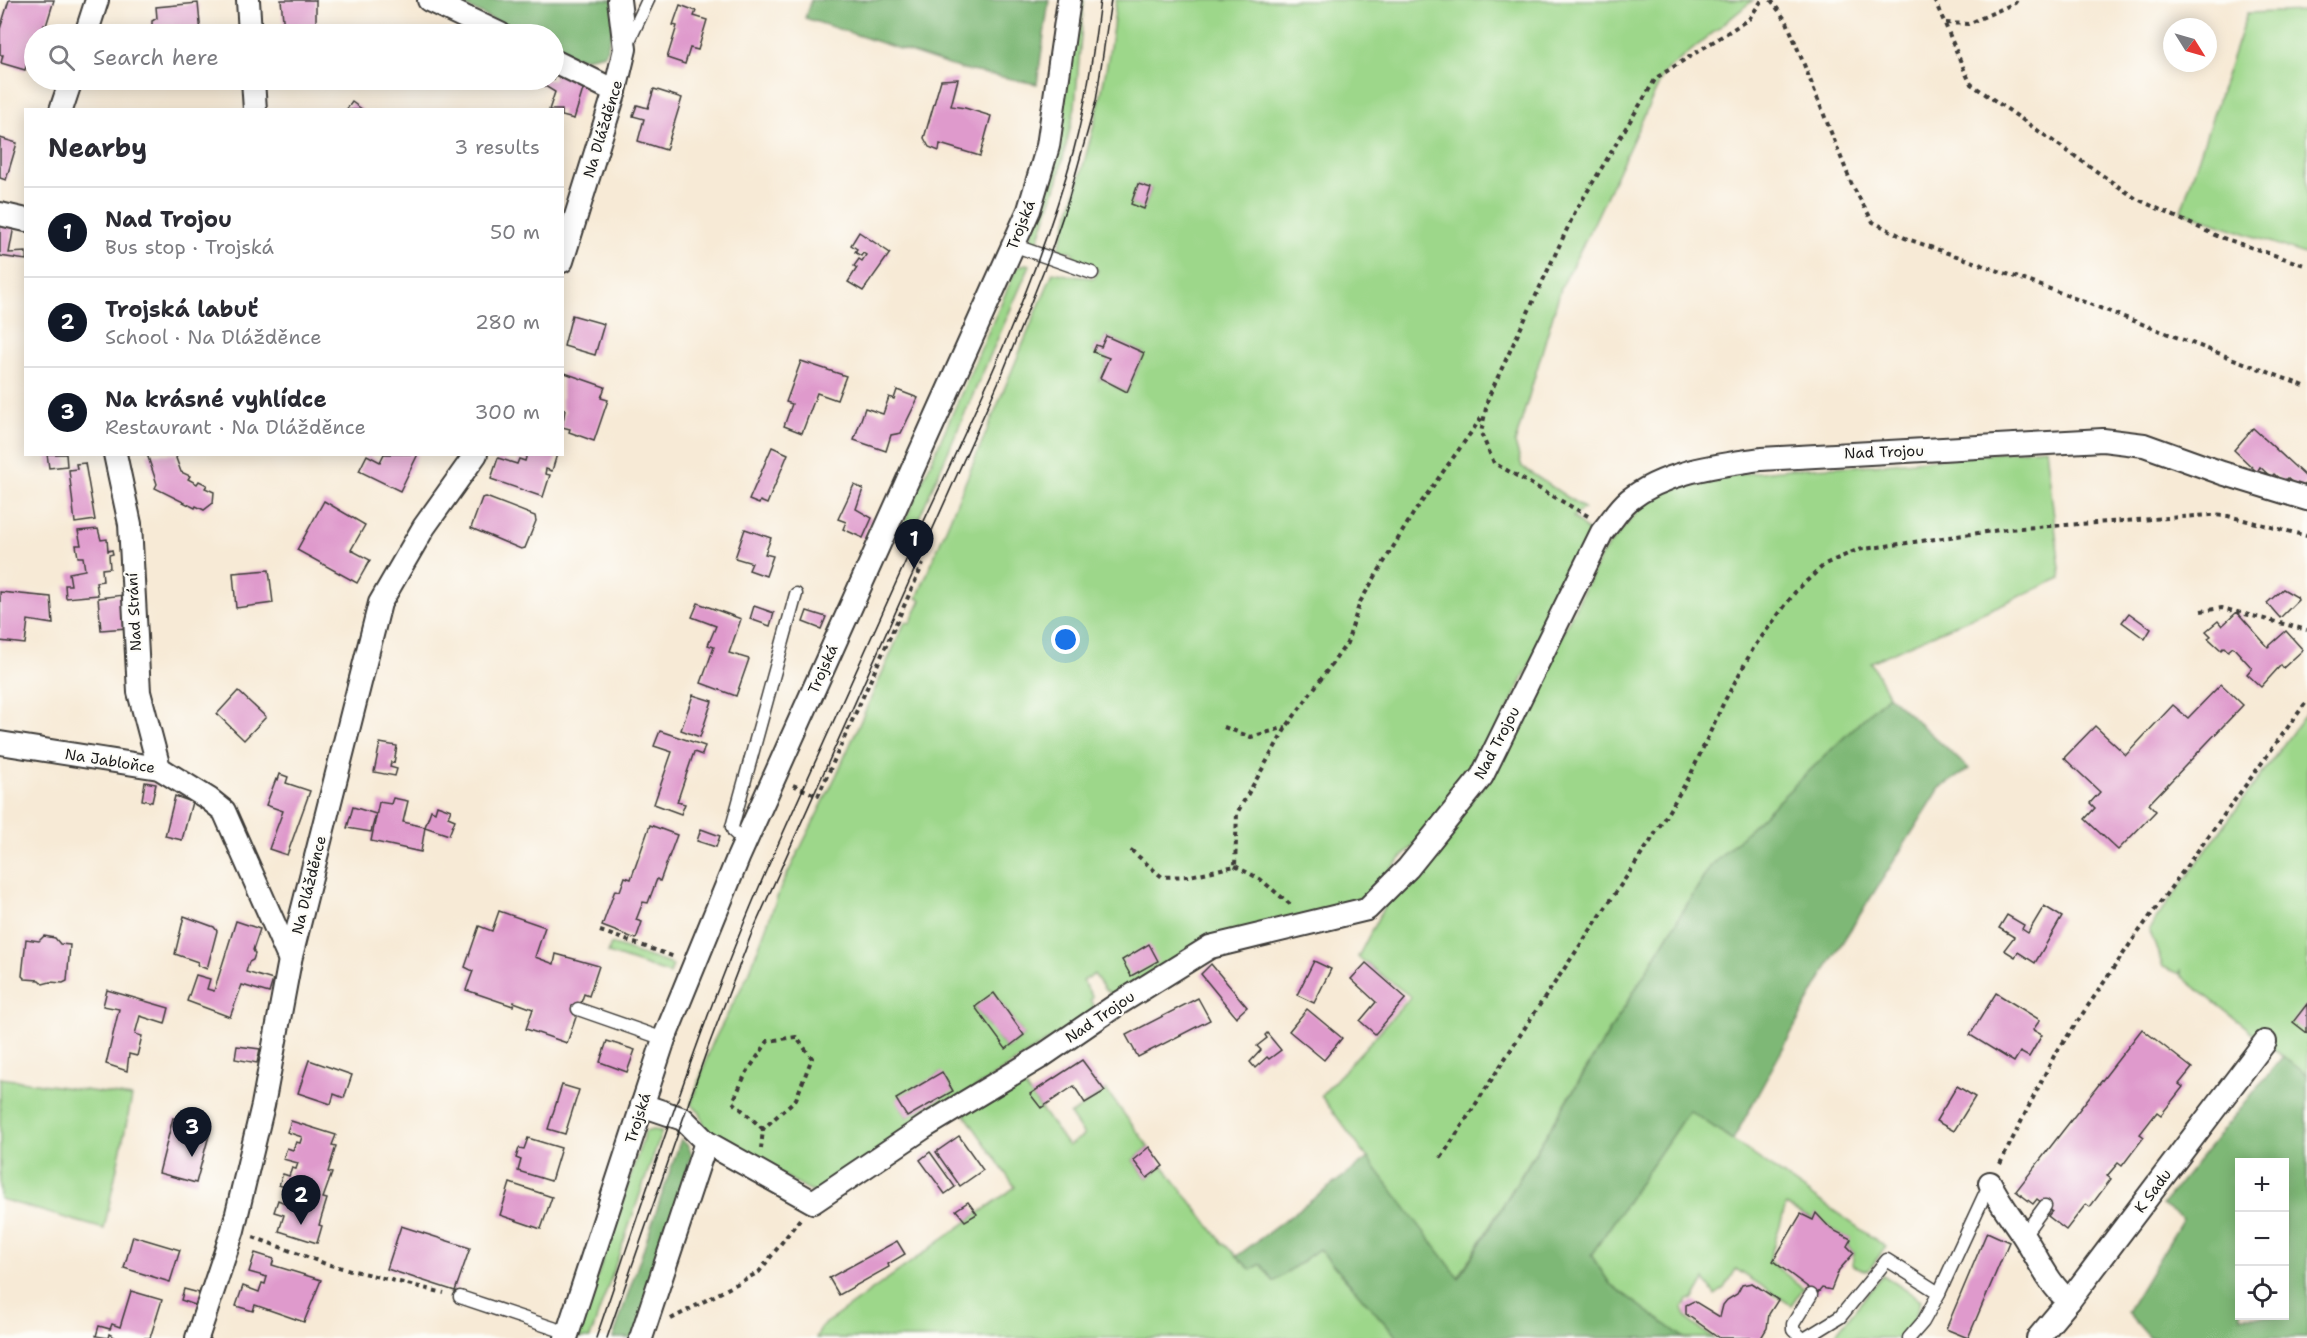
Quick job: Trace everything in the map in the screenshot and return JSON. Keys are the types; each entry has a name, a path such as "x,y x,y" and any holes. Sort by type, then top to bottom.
{"street":[{"path":"90,24 98,0"},
{"path":"248,0 249,24"},
{"path":"429,0 479,24"},
{"path":"619,0 625,49"},
{"name":"Trojská","path":"567,1336 664,1039 745,842 1029,210 1048,146 1069,0"},
{"name":"Na Dlážděnce","path":"564,255 615,91 625,49"},
{"path":"564,66 615,91"},
{"path":"62,108 68,90"},
{"path":"254,90 255,108"},
{"path":"0,214 24,220"},
{"name":"Nad Trojou","path":"813,1202 926,1126 1041,1056 1118,1004 1210,947 1367,909 1408,868 1482,776 1602,532 1629,500 1668,479 1707,467 1816,454 1932,451 2103,440 2144,445 2222,473 2307,499"},
{"name":"Nad Strání","path":"116,456 130,524 139,692 159,768"},
{"name":"Na Dlážděnce","path":"197,1338 233,1230 262,1105 290,960 380,603 424,527 475,456"},
{"name":"Na Jabloňce","path":"0,743 159,768 209,799 224,811 290,960"},
{"name":"K Sadu","path":"2038,1338 2069,1301 2265,1042"},
{"path":"642,1105 683,1119 706,1142 813,1202"},
{"path":"644,1330 706,1142"},
{"path":"1990,1183 2058,1291 2069,1301"}],"lane":[{"name":"Na Dlážděnce","path":"625,49 648,0"},
{"path":"1013,245 1092,273"},
{"path":"745,842 734,832 732,826 796,594"},
{"path":"578,1008 664,1039"},
{"path":"1909,1338 1923,1322 1939,1293 1990,1183"},
{"path":"2024,1236 2045,1206"},
{"path":"1811,1295 1793,1324 1793,1330 1804,1338 1840,1317 1887,1260 1939,1293"},
{"path":"460,1297 567,1336"}],"path":[{"path":"1602,532 1588,516 1494,463 1481,432 1488,398 1575,212 1656,78 1749,19 1762,0"},
{"path":"1771,0 1787,22 1852,185 1873,222 1905,238 2053,290 2307,387"},
{"path":"1934,0 1946,23 1956,56 1971,84 2136,198 2217,236 2307,266"},
{"path":"1946,23 1968,24 2015,3 2017,0"},
{"path":"1235,866 1237,813 1287,726 1347,643 1360,602 1413,514 1485,414"},
{"path":"1441,1158 1537,1009 1650,842 1690,776 1724,702 1754,647 1796,591 1825,564 1857,550 2007,529 2211,515 2228,516 2307,536"},
{"path":"793,785 818,796 923,564"},
{"path":"2201,611 2222,608 2307,630"},
{"path":"1990,1183 2054,1056 2132,941 2307,701"},
{"path":"1224,727 1251,737 1287,726"},
{"path":"1131,850 1162,877 1190,876 1235,866 1260,879 1286,903"},
{"path":"600,932 682,959"},
{"path":"758,1171 764,1130 796,1099 812,1058 796,1037 768,1041 745,1075 733,1102 764,1130"},
{"path":"644,1330 672,1319 759,1272 813,1202"},
{"path":"246,1234 326,1264 379,1275 460,1297"}],"green space":[{"path":"453,0 612,0 618,12 605,54 592,57 579,58 564,55 564,24 502,24"},
{"path":"811,0 1049,0 1037,84 961,69 805,18"},
{"path":"1080,0 1084,0 1075,107 1058,180 1036,247 1032,244 1031,236 1049,179"},
{"path":"1116,0 1753,0 1664,73 1561,288 1515,443 1522,467 1584,508 1573,517 1593,536 1477,772 1434,824 1363,898 1198,946 1113,998 1094,974 1083,981 1093,998 1090,1000 1096,1009 815,1193 707,1134 700,1113 691,1104 711,1046 749,973 781,887 836,776 905,622 910,623 921,600 917,598 1053,272 1094,278 1098,270 1078,261 1071,251 1058,251 1101,96","holes":["1138,184 1151,189 1144,208 1131,204","1106,336 1144,353 1127,392 1114,384 1099,380 1109,358 1093,352 1096,345 1101,347","994,994 1024,1035 1006,1049 975,1008","941,1073 952,1090 907,1117 897,1099"]},
{"path":"2307,11 2307,255 2181,211 2247,13"},
{"path":"1030,265 908,543 897,539 1017,267"},
{"path":"2046,448 2061,578 1871,662 1888,695 1710,867 1458,1278 1321,1096 1411,997 1358,957 1390,895 1491,777 1602,554 1647,500 1696,479 1788,469 1873,465"},
{"path":"1888,695 1969,769 1940,788 1830,962 1733,1140 1689,1110 1591,1255 1610,1284 1684,1338 1398,1338 1319,1249 1274,1282 1261,1264 1251,1270 1237,1256 1368,1158 1459,1278 1710,867"},
{"path":"2307,712 2307,1075 2182,977 2181,969 2180,974 2163,967 2149,929"},
{"path":"611,944 673,965 670,974 608,953"},
{"path":"2283,1056 2307,1075 2307,1338 2150,1338 2127,1312 2183,1219 2162,1205"},
{"path":"1018,1077 1068,1146 1084,1135 1070,1115 1106,1090 1149,1147 1133,1160 1147,1178 1163,1166 1222,1242 1251,1269 1261,1264 1274,1282 1319,1249 1398,1338 816,1338 821,1327 1015,1187 963,1112"},
{"path":"0,1078 132,1097 104,1229 0,1199"},
{"path":"1689,1110 1886,1247 1868,1271 1852,1265 1854,1253 1847,1246 1850,1239 1831,1229 1816,1214 1813,1220 1786,1205 1769,1261 1803,1288 1791,1305 1736,1269 1725,1288 1715,1295 1705,1280 1694,1299 1688,1300 1683,1306 1686,1317 1699,1329 1714,1338 1684,1338 1610,1284 1591,1255"},
{"path":"662,1131 590,1338 577,1338 645,1132"},
{"path":"681,1139 688,1146 692,1155 636,1338 613,1338"},
{"path":"1883,1275 1921,1300 1913,1322 1899,1338 1832,1338"}],"building":[{"path":"9,0 54,0 47,24 24,24 24,70 1,63 3,55 0,55 0,29"},
{"path":"281,0 316,0 316,24 283,24"},
{"path":"198,3 200,24 152,24 152,21 157,18 156,7"},
{"path":"680,5 696,11 694,16 707,20 698,50 690,48 685,64 667,58 677,26 673,25"},
{"path":"564,72 585,83 574,119 564,116 564,108 550,108 555,92 552,90 564,90"},
{"path":"958,79 951,106 991,116 980,156 940,144 939,151 929,147 924,138 941,80"},
{"path":"654,89 682,98 666,150 638,141 644,119 633,116 637,105 648,108"},
{"path":"352,102 360,108 348,108"},
{"path":"0,138 17,143 6,180 0,178"},
{"path":"1138,184 1151,188 1144,209 1131,204"},
{"path":"0,224 14,226 9,253 24,252 24,260 0,256"},
{"path":"859,232 890,253 863,291 848,282 857,268 854,266 866,255 863,253 861,256 855,252 857,249 851,245"},
{"path":"572,315 604,324 595,355 564,346"},
{"path":"1106,336 1144,353 1127,392 1100,378 1109,358 1093,352 1096,345 1101,347"},
{"path":"801,361 846,376 837,400 817,393 802,433 784,426 792,404 786,402"},
{"path":"564,373 605,387 601,398 608,400 594,441 569,432 570,429 564,428"},
{"path":"897,390 918,398 901,433 891,435 886,451 854,440 865,408 883,414 889,397 894,399"},
{"path":"2253,428 2307,478 2301,490 2287,478 2283,482 2274,474 2271,477 2260,467 2257,472 2234,450"},
{"path":"772,447 788,454 767,504 760,501 759,504 749,500"},
{"path":"47,456 66,456 67,466 49,468"},
{"path":"148,456 177,456 181,472 190,476 188,479 197,484 199,481 207,485 205,488 214,492 213,503 204,510 196,506 195,508 155,488 157,484"},
{"path":"366,456 380,462 383,456 417,456 400,491 359,471"},
{"path":"526,456 556,456 552,471 546,469 545,474 550,475 543,497 491,479 498,458 517,464 519,459 525,461"},
{"path":"85,463 95,520 75,523 69,470 77,469 76,464"},
{"path":"854,485 863,489 856,509 872,518 863,538 843,529 846,522 838,519"},
{"path":"486,497 535,516 536,521 525,548 521,549 471,528 482,498"},
{"path":"324,501 365,525 351,550 370,560 357,583 297,550"},
{"path":"98,529 101,540 107,539 108,551 112,550 113,554 109,555 110,568 102,569 103,581 96,582 98,595 66,598 65,585 71,585 69,573 85,570 83,557 78,557 76,545 81,545 78,531"},
{"path":"745,529 771,538 765,554 773,556 766,576 749,570 752,563 735,558"},
{"path":"269,570 273,603 236,608 233,573"},
{"path":"2283,589 2297,597 2298,600 2280,618 2267,603"},
{"path":"0,592 51,597 53,624 28,620 25,644 0,641"},
{"path":"124,595 127,628 101,630 98,598"},
{"path":"698,603 741,619 729,653 749,659 736,696 701,683 714,647 708,645 716,626 692,617"},
{"path":"754,606 774,613 770,626 750,619"},
{"path":"807,611 826,617 821,629 803,622"},
{"path":"2237,612 2268,647 2286,631 2303,650 2283,668 2281,665 2261,687 2247,674 2252,668 2233,647 2228,651 2224,647 2221,650 2208,638 2211,636 2206,631 2218,621 2222,626"},
{"path":"2129,613 2151,629 2145,639 2122,622"},
{"path":"2221,684 2243,705 2149,804 2156,811 2118,850 2085,819 2095,808 2090,803 2100,792 2064,758 2095,726 2126,755 2173,705 2188,718"},
{"path":"238,691 266,717 244,740 217,714"},
{"path":"693,695 712,701 700,737 681,730"},
{"path":"660,731 705,746 702,755 694,752 677,802 685,804 681,814 654,804 672,752 654,746"},
{"path":"380,743 397,746 394,763 391,762 390,767 397,769 395,776 374,772"},
{"path":"280,774 288,777 286,783 310,791 287,855 269,849 283,811 266,805"},
{"path":"145,782 156,784 152,802 142,800"},
{"path":"175,796 192,802 182,840 165,836"},
{"path":"393,798 408,801 403,822 425,827 421,852 371,841 379,802 391,804"},
{"path":"437,805 451,810 448,817 455,820 449,835 425,827 431,810 435,812"},
{"path":"353,807 376,814 371,832 347,828"},
{"path":"650,825 677,835 660,881 657,879 648,903 643,902 636,920 642,922 636,939 602,926 615,890 620,891 625,877 631,879"},
{"path":"701,829 720,836 716,847 697,841"},
{"path":"2044,906 2062,917 2035,963 2018,952 2015,957 2004,950 2014,937 1999,928 2007,915 2024,925 2022,929 2028,933"},
{"path":"499,911 545,927 535,957 554,964 556,954 599,966 589,996 584,994 567,1043 526,1029 533,1009 514,1002 513,1006 466,990 473,971 465,967 479,926 492,931"},
{"path":"184,916 214,927 217,931 207,969 197,965 198,962 175,954"},
{"path":"236,921 260,929 253,950 255,954 246,972 273,980 269,993 242,985 230,1017 187,1001 196,975 210,979 207,989 214,991"},
{"path":"44,936 55,938 60,944 70,945 67,981 63,983 43,984 39,980 25,979 22,976 26,939 39,941"},
{"path":"1149,944 1158,961 1131,976 1122,960"},
{"path":"1314,961 1331,969 1314,1003 1297,995"},
{"path":"1366,963 1406,998 1375,1034 1360,1021 1376,1002 1351,979"},
{"path":"1211,964 1247,1007 1236,1017 1201,974"},
{"path":"107,990 169,1008 165,1024 140,1016 135,1034 142,1036 137,1056 129,1054 127,1071 106,1064 119,1009 103,1006"},
{"path":"994,993 1024,1035 1006,1049 975,1007"},
{"path":"1996,993 2040,1020 2033,1030 2042,1035 2029,1057 2020,1052 2014,1062 1970,1035"},
{"path":"1198,998 1210,1020 1138,1057 1126,1035"},
{"path":"2307,1004 2307,1033 2293,1022"},
{"path":"1307,1009 1342,1038 1324,1060 1289,1031"},
{"path":"2142,1029 2192,1068 2179,1084 2183,1087 2161,1115 2157,1112 2140,1134 2144,1137 2122,1166 2118,1163 2107,1176 2111,1179 2090,1207 2086,1204 2066,1230 2048,1216 2052,1211 2037,1199 2033,1204 2016,1191"},
{"path":"1267,1033 1281,1050 1269,1059 1267,1057 1255,1068 1250,1062 1261,1050 1257,1046 1267,1038 1265,1035"},
{"path":"607,1041 635,1050 627,1072 600,1062"},
{"path":"237,1046 260,1049 257,1063 235,1059"},
{"path":"309,1060 352,1075 344,1098 334,1094 331,1104 298,1093"},
{"path":"1082,1060 1105,1091 1085,1103 1074,1086 1041,1108 1030,1094"},
{"path":"942,1072 953,1091 907,1117 896,1099"},
{"path":"562,1085 579,1090 565,1134 548,1129"},
{"path":"1957,1086 1975,1097 1954,1131 1936,1121"},
{"path":"173,1118 211,1128 196,1183 159,1173"},
{"path":"291,1121 336,1135 332,1145 336,1146 328,1172 332,1173 323,1198 327,1199 319,1225 322,1226 317,1243 279,1231 284,1215 274,1212 278,1200 285,1203 287,1195 292,1196 293,1190 279,1185 283,1174 289,1176 292,1168 296,1169 298,1163 283,1159 287,1148 293,1150 296,1142 300,1143 302,1137 287,1132"},
{"path":"959,1136 983,1170 960,1186 936,1152"},
{"path":"528,1138 561,1148 551,1181 518,1171 521,1160 516,1158 519,1148 524,1149"},
{"path":"1149,1147 1163,1166 1147,1178 1133,1160"},
{"path":"930,1152 955,1187 945,1194 920,1160"},
{"path":"510,1183 552,1197 541,1229 500,1215"},
{"path":"968,1202 977,1214 965,1221 956,1210"},
{"path":"1816,1213 1831,1229 1851,1239 1847,1246 1854,1253 1839,1270 1831,1290 1822,1288 1817,1294 1773,1261 1801,1214 1813,1220"},
{"path":"401,1226 470,1248 455,1291 387,1269"},
{"path":"1987,1232 2009,1242 1968,1338 1946,1329"},
{"path":"133,1236 180,1250 170,1282 124,1268"},
{"path":"897,1241 905,1254 888,1264 889,1267 839,1295 829,1278"},
{"path":"255,1253 274,1259 272,1265 321,1280 304,1322 255,1305 253,1311 236,1306 243,1286 259,1292 262,1283 265,1284 267,1277 249,1272"},
{"path":"1752,1283 1778,1300 1769,1314 1767,1328 1761,1338 1720,1338 1686,1314 1686,1305 1694,1301 1720,1317 1727,1300 1737,1294 1742,1285"},
{"path":"184,1289 203,1294 198,1306 181,1300"},
{"path":"131,1291 162,1300 150,1338 116,1338 109,1334 108,1338 96,1336 99,1326 110,1329 112,1324 120,1327"}],"tram line":[{"path":"596,1338 676,1103 742,928 860,661 983,394 1024,297 1059,199 1079,131 1090,75 1100,0"},
{"path":"607,1338 707,1050 751,935 1003,372 1049,257 1068,201 1096,101 1111,0"}],"place":[{"name":"Nad Trojou","path":"914,569"},
{"name":"Na krásné vyhlídce","path":"192,1157"},
{"name":"Trojská labuť","path":"301,1225"}]}
